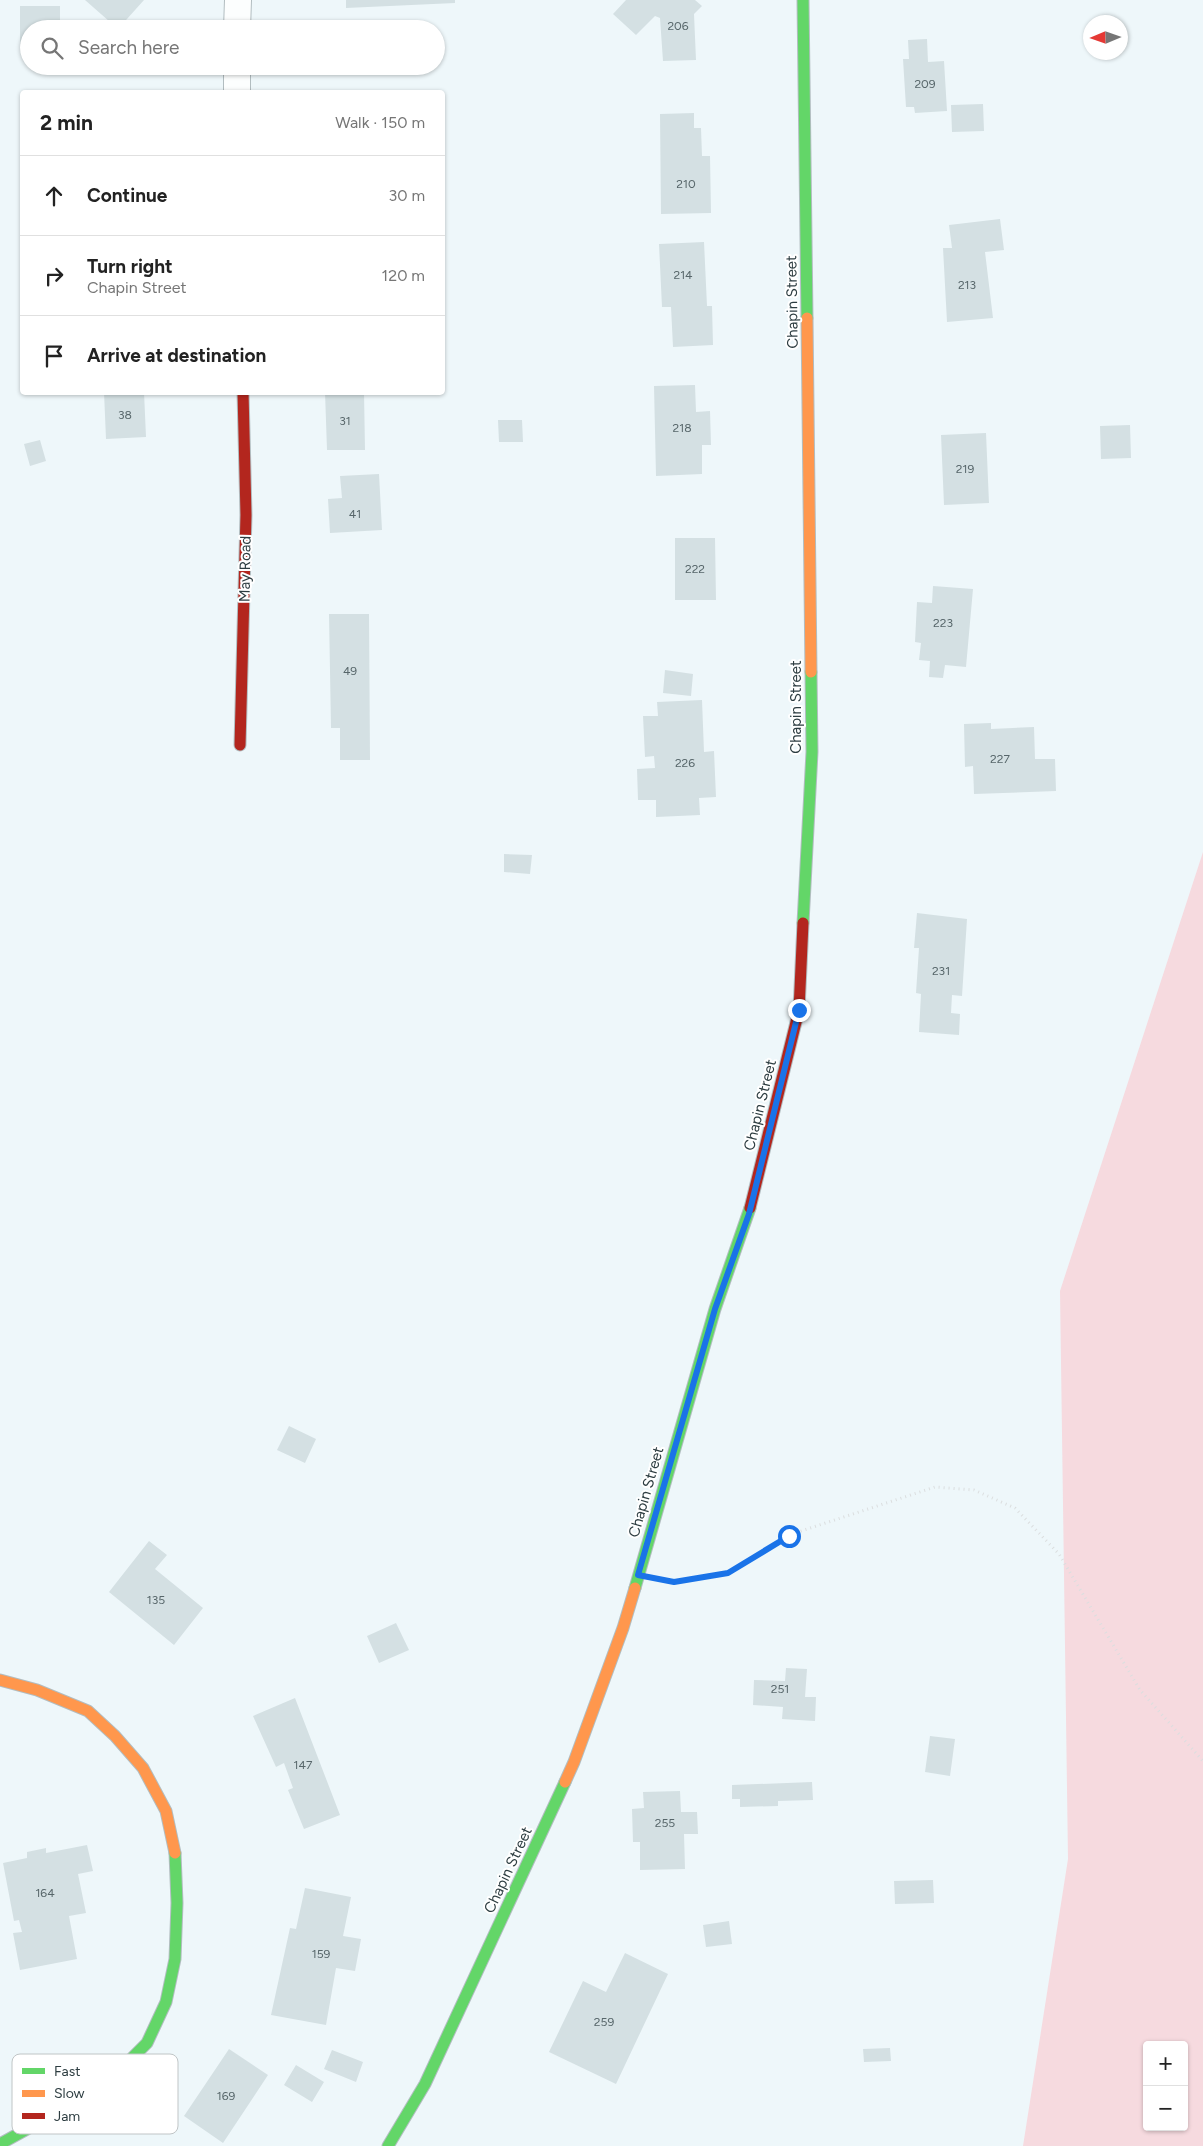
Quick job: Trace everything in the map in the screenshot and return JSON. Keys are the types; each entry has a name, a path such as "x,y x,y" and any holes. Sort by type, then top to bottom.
{"main road":[{"name":"Chapin Street","path":"388,2146 426,2084 574,1762 623,1628 715,1309 749,1214 799,1010 812,752 803,0"},
{"name":"May Road","path":"240,745 246,515 243,395"},
{"path":"0,1680 37,1690 88,1711 115,1736 143,1768 166,1811 176,1856 178,1903 175,1959 166,2002 147,2043 136,2054"},
{"path":"0,2144 19,2134"}],"street":[{"path":"237,20 238,0"},
{"path":"237,75 238,90"}],"path":[{"path":"638,1575 674,1582 728,1573 789,1536 935,1487 974,1490 1015,1508 1059,1554 1140,1690 1203,1761"}],"shaded area":[{"path":"1203,852 1203,2146 1023,2146 1068,1859 1060,1291"}],"building":[{"path":"85,0 144,0 126,20 108,20"},
{"path":"346,0 455,0 455,3 346,8"},
{"path":"626,0 695,0 702,6 694,14 696,60 663,61 660,18 655,16 636,35 613,14"},
{"path":"20,6 60,6 60,20 20,20"},
{"path":"927,39 928,62 944,61 947,111 915,113 914,107 906,107 903,59 909,59 908,40"},
{"path":"983,104 984,131 952,132 951,105"},
{"path":"694,113 694,128 701,128 702,156 710,156 711,213 661,214 660,114"},
{"path":"1000,219 1004,250 985,252 993,318 947,322 943,248 952,248 949,225"},
{"path":"704,242 707,306 712,306 713,345 673,347 671,307 662,307 659,244"},
{"path":"695,385 696,412 710,411 711,445 702,445 702,474 656,476 654,386"},
{"path":"104,395 144,395 146,437 106,439"},
{"path":"325,395 364,395 365,450 327,450"},
{"path":"498,420 522,420 523,442 499,442"},
{"path":"1130,425 1131,458 1101,459 1100,426"},
{"path":"986,433 989,503 944,505 941,435"},
{"path":"40,440 46,461 30,466 24,444"},
{"path":"379,474 382,530 330,533 328,499 342,498 340,476"},
{"path":"675,538 715,538 716,600 675,600"},
{"path":"933,586 973,589 966,667 945,665 943,678 929,677 930,661 919,660 921,643 915,642 917,602 932,603"},
{"path":"329,614 369,614 370,760 340,760 340,728 331,728"},
{"path":"665,670 693,674 691,696 663,693"},
{"path":"702,700 704,752 714,751 716,797 699,798 700,815 656,817 656,800 638,800 637,769 655,768 654,756 645,757 643,716 658,716 657,702"},
{"path":"991,723 991,729 1034,727 1035,759 1055,759 1056,791 974,794 973,766 965,767 964,724"},
{"path":"504,854 532,855 530,874 504,872"},
{"path":"917,913 967,919 962,996 952,995 951,1013 960,1014 959,1035 919,1032 921,994 916,993 919,948 914,948"},
{"path":"289,1426 316,1439 305,1463 277,1450"},
{"path":"149,1541 167,1555 155,1569 203,1608 174,1645 109,1592"},
{"path":"396,1623 409,1650 379,1663 367,1636"},
{"path":"786,1668 807,1669 805,1697 816,1697 815,1721 782,1719 783,1707 753,1705 754,1680 785,1681"},
{"path":"295,1698 340,1815 304,1829 288,1790 293,1788 284,1763 276,1767 253,1716"},
{"path":"930,1736 955,1739 950,1776 925,1772"},
{"path":"812,1782 813,1800 778,1801 778,1806 740,1807 740,1799 732,1799 732,1785"},
{"path":"680,1791 681,1812 697,1812 698,1834 684,1834 685,1869 640,1870 640,1842 633,1842 632,1809 644,1808 643,1792"},
{"path":"87,1845 93,1871 78,1874 86,1913 69,1916 77,1959 20,1970 13,1933 22,1932 19,1920 14,1921 3,1863 27,1858 27,1852 46,1848 46,1853"},
{"path":"933,1880 934,1903 895,1904 894,1881"},
{"path":"305,1888 351,1897 343,1936 361,1939 355,1971 336,1968 326,2025 271,2015 290,1928 296,1929"},
{"path":"729,1921 732,1944 706,1947 703,1925"},
{"path":"625,1953 668,1974 616,2084 549,2052 583,1981 606,1992"},
{"path":"890,2048 891,2061 864,2062 863,2049"},
{"path":"229,2049 268,2075 223,2143 184,2116"},
{"path":"332,2050 363,2062 356,2082 324,2069"},
{"path":"296,2065 324,2082 312,2102 284,2085"}],"traffic: fast":[{"path":"803,0 807,318"},
{"path":"803,923 812,752 811,672"},
{"path":"635,1588 715,1309 750,1208"},
{"path":"388,2146 425,2084 565,1782"},
{"path":"136,2054 147,2043 166,2002 175,1959 177,1903 175,1853"},
{"path":"0,2144 18,2134"}],"traffic: slow":[{"path":"807,318 811,672"},
{"path":"565,1782 623,1628 635,1588"},
{"path":"0,1680 37,1690 88,1711 115,1736 143,1768 166,1811 175,1853"}],"traffic: jam":[{"path":"240,745 246,515 243,395"},
{"path":"750,1208 799,1010 803,923"}],"route":[{"path":"789,1536 728,1573 674,1582 638,1575 715,1309 749,1214 799,1010"}]}
